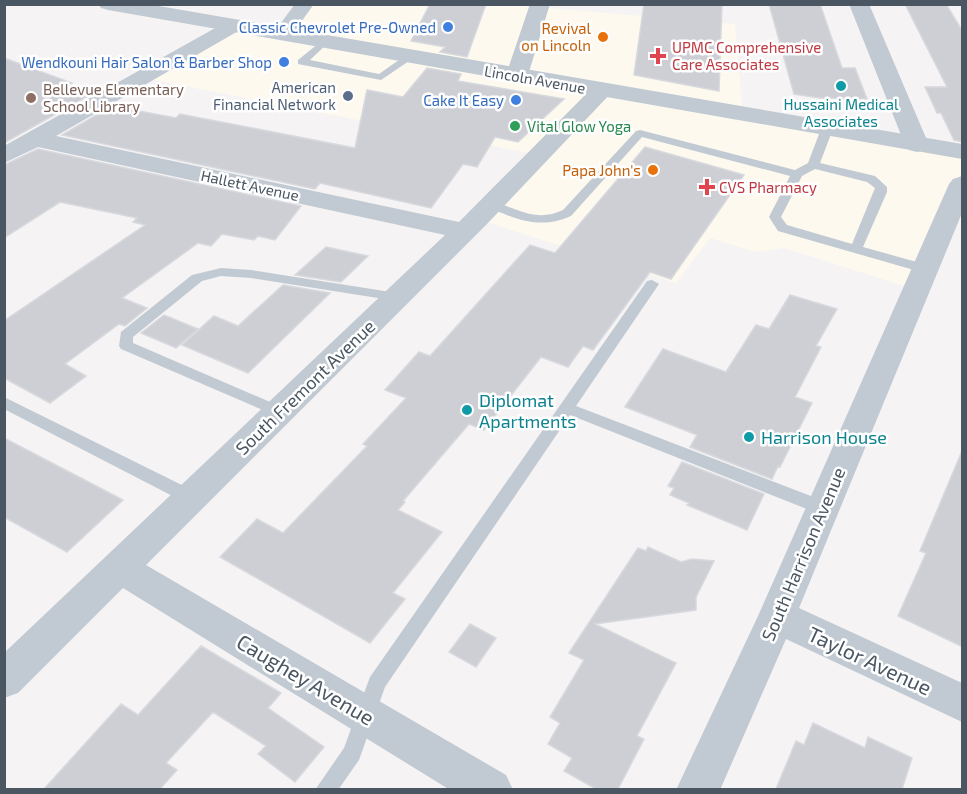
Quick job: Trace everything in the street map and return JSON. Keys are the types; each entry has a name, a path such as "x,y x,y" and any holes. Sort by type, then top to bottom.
{"street":[{"name":"Lincoln Avenue","path":"108,4 963,152"},
{"path":"282,35 305,4"},
{"path":"517,75 540,4"},
{"path":"859,4 917,145"},
{"path":"4,156 233,26"},
{"name":"South Fremont Avenue","path":"4,680 398,297 602,91"},
{"name":"Hallett Avenue","path":"36,139 464,231"},
{"name":"South Harrison Avenue","path":"698,789 777,616 963,184"},
{"name":"Caughey Avenue","path":"121,568 491,789"},
{"name":"Taylor Avenue","path":"777,616 963,704"}],"lane":[{"path":"324,42 302,62 381,77 410,57"},
{"path":"827,129 813,165 797,174 775,217 782,228 926,269"},
{"path":"490,205 528,219 543,222 556,219 567,213 640,133 797,174"},
{"path":"813,165 871,179 881,187 856,249"},
{"path":"279,412 126,346 126,334 197,278 221,272 251,274 398,297"},
{"path":"324,789 352,753 378,683 652,284"},
{"path":"4,402 192,498"},
{"path":"567,408 823,508"}],"shaded area":[{"path":"502,4 735,24 743,115 962,152 962,184 917,290 784,248 756,252 710,238 676,283 477,219 538,155 143,78 233,26 282,35 305,5"}],"building":[{"name":"Classic Chevrolet Pre-Owned","path":"430,4 486,4 467,57 440,52 445,47 411,41"},
{"path":"644,4 722,4 719,91 634,75"},
{"path":"769,4 820,4 842,68 855,68 867,99 820,98 794,94"},
{"path":"905,4 946,4 963,32 963,142 954,140 941,113 937,113 925,87 947,87"},
{"path":"4,58 72,83 68,85 92,94 4,143"},
{"path":"427,68 461,74 458,81 564,99 518,142 495,137 477,167 463,164 431,208 320,183 315,189 62,135 117,103 139,111 176,118 180,114 355,148 367,90 403,97"},
{"path":"645,147 744,175 671,279 650,272 593,350 583,346 568,367 541,357 484,430 469,424 403,501 405,502 398,510 442,532 393,593 405,599 370,643 220,557 257,519 283,533 367,446 363,444 406,398 385,390 419,352 430,356 530,245 555,253"},
{"path":"38,149 301,206 275,240 258,236 254,240 222,234 211,246 198,243 122,298 147,308 125,326 119,324 65,364 86,376 50,403 4,378 4,321 145,225 133,222 137,218 60,202 4,238 4,165"},
{"path":"326,247 368,256 341,282 295,275"},
{"path":"283,285 330,293 248,373 182,345 214,316 238,326"},
{"name":"Harrison House","path":"790,295 837,309 816,346 821,347 795,397 812,403 772,479 690,447 697,435 625,407 663,349 726,372 756,325 769,329"},
{"path":"164,315 198,329 176,348 141,333"},
{"path":"4,438 123,500 67,552 4,517"},
{"path":"962,451 963,647 898,616 926,553 920,551"},
{"path":"682,462 764,494 747,530 687,505 689,503 670,495 674,488 668,486"},
{"path":"648,547 681,562 692,559 714,561 696,597 696,610 595,624 676,663 637,736 644,739 618,789 596,789 564,771 572,758 548,744 560,723 550,717 584,660 569,653 638,548 646,551"},
{"path":"470,624 496,638 476,667 449,652"},
{"path":"201,646 281,693 268,708 324,747 295,782 258,754 266,746 213,712 166,763 177,770 160,789 44,789 121,704 138,715"},
{"path":"813,723 865,748 868,737 912,758 902,789 776,789 796,741 804,745"}],"place":[{"name":"Classic Chevrolet Pre-Owned","path":"448,27"},
{"name":"Revival on Lincoln","path":"603,37"},
{"name":"UPMC Comprehensive Care Associates","path":"658,56"},
{"name":"Wendkouni Hair Salon & Barber Shop","path":"284,62"},
{"name":"Hussaini Medical Associates","path":"841,86"},
{"name":"American Financial Network","path":"348,96"},
{"name":"Bellevue Elementary School Library","path":"31,98"},
{"name":"Cake It Easy","path":"516,100"},
{"name":"Vital Glow Yoga","path":"515,126"},
{"name":"Papa John's","path":"653,170"},
{"name":"CVS Pharmacy","path":"707,187"},
{"name":"Diplomat Apartments","path":"467,410"},
{"name":"Harrison House","path":"749,437"}]}
